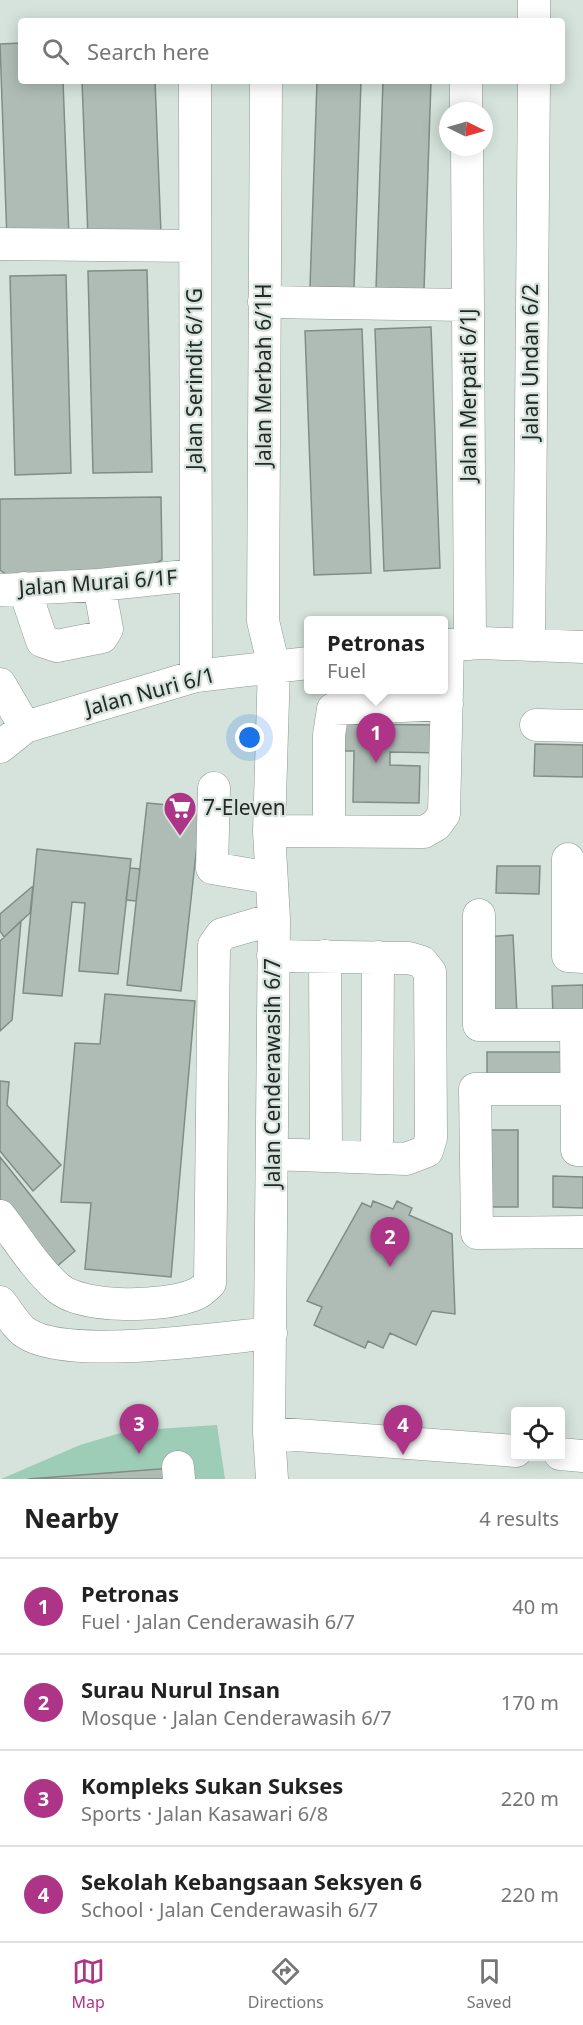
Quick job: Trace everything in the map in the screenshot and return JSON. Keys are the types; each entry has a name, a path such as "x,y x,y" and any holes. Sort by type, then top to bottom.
{"street":[{"path":"534,0 534,18"},
{"name":"Jalan Serindit 6/1G","path":"195,84 196,676"},
{"name":"Jalan Merbah 6/1H","path":"266,84 263,621 274,667"},
{"path":"466,84 466,102"},
{"name":"Jalan Undan 6/2","path":"529,644 534,84"},
{"name":"Jalan Merpati 6/1J","path":"269,831 424,832 436,825 444,814 447,704 454,645 468,305 467,156"},
{"path":"0,244 195,246"},
{"path":"264,302 468,305"},
{"name":"Jalan Murai 6/1F","path":"12,589 99,585 195,575"},
{"path":"12,589 42,641 57,646 102,637 107,629 99,585"},
{"path":"454,645 529,644 583,647"},
{"name":"Jalan Nuri 6/1","path":"0,747 25,727 196,676 304,664"},
{"name":"Jalan Cenderawasih 6/7","path":"272,1479 269,1433 274,918 269,831 274,667"},
{"path":"0,684 25,727"},
{"path":"329,831 329,735 333,710 447,704"},
{"path":"536,725 583,726"},
{"path":"214,788 212,868 270,878"},
{"path":"568,859 568,956 583,957"},
{"path":"479,915 479,1025 580,1025 576,1089 577,1150 583,1150"},
{"path":"0,1216 46,1275 58,1288 76,1299 150,1305 197,1294 210,1283 214,945 222,934 274,918"},
{"path":"272,1154 416,1156 427,1151 431,1138 430,972 422,962 409,958 273,956"},
{"path":"325,956 326,1155"},
{"path":"377,1157 378,957"},
{"path":"576,1089 475,1089 477,1233 583,1232"},
{"path":"0,1302 26,1333 64,1346 155,1345 271,1333"},
{"path":"150,1305 155,1345"},
{"path":"269,1433 511,1451"},
{"path":"565,1454 583,1456"}],"green space":[{"path":"217,1425 225,1479 1,1479 80,1445 127,1431"}],"building":[{"path":"18,43 18,84 63,84 69,237 7,240 0,44"},
{"path":"82,84 155,84 161,234 88,237"},
{"path":"317,84 361,84 354,288 310,287"},
{"path":"383,84 431,84 424,290 376,289"},
{"path":"147,270 152,472 93,473 88,271"},
{"path":"66,275 71,473 15,475 10,276"},
{"path":"431,327 440,568 384,571 375,329"},
{"path":"362,329 371,573 314,575 305,331"},
{"path":"161,497 162,560 139,573 17,582 0,570 0,499"},
{"path":"334,724 443,725 443,753 390,752 390,765 420,766 419,803 353,802 354,751 334,751"},
{"path":"535,744 583,745 583,777 534,776"},
{"path":"147,803 201,808 181,991 127,985"},
{"path":"37,849 131,859 118,974 79,971 85,903 72,902 62,996 23,993"},
{"path":"497,866 540,866 539,894 496,893"},
{"path":"130,868 140,869 136,901 126,900"},
{"path":"33,886 30,913 4,937 0,931 0,914"},
{"path":"21,921 12,1020 0,1031 0,941"},
{"path":"513,935 517,1014 488,1016 484,937"},
{"path":"583,985 583,1016 553,1016 552,986"},
{"path":"105,994 195,1001 171,1277 85,1269 91,1203 61,1202 75,1043 100,1044"},
{"path":"487,1052 566,1052 566,1081 487,1081"},
{"path":"0,1081 9,1082 7,1105 61,1165 33,1191 0,1151"},
{"path":"485,1130 518,1130 518,1207 485,1207"},
{"path":"0,1157 75,1251 55,1268 0,1199"},
{"path":"553,1176 583,1177 583,1208 553,1207"},
{"path":"373,1201 393,1209 397,1201 412,1208 409,1215 452,1234 455,1314 432,1311 416,1345 390,1333 383,1348 368,1341 365,1348 314,1325 322,1307 307,1301 362,1203 371,1207"},
{"path":"173,1468 174,1479 28,1479"}],"place":[{"name":"Petronas","path":"376,763"},
{"name":"7-Eleven","path":"180,837"},
{"name":"Surau Nurul Insan","path":"390,1267"},
{"name":"Kompleks Sukan Sukses","path":"139,1454"},
{"name":"Sekolah Kebangsaan Seksyen 6","path":"403,1455"}]}
